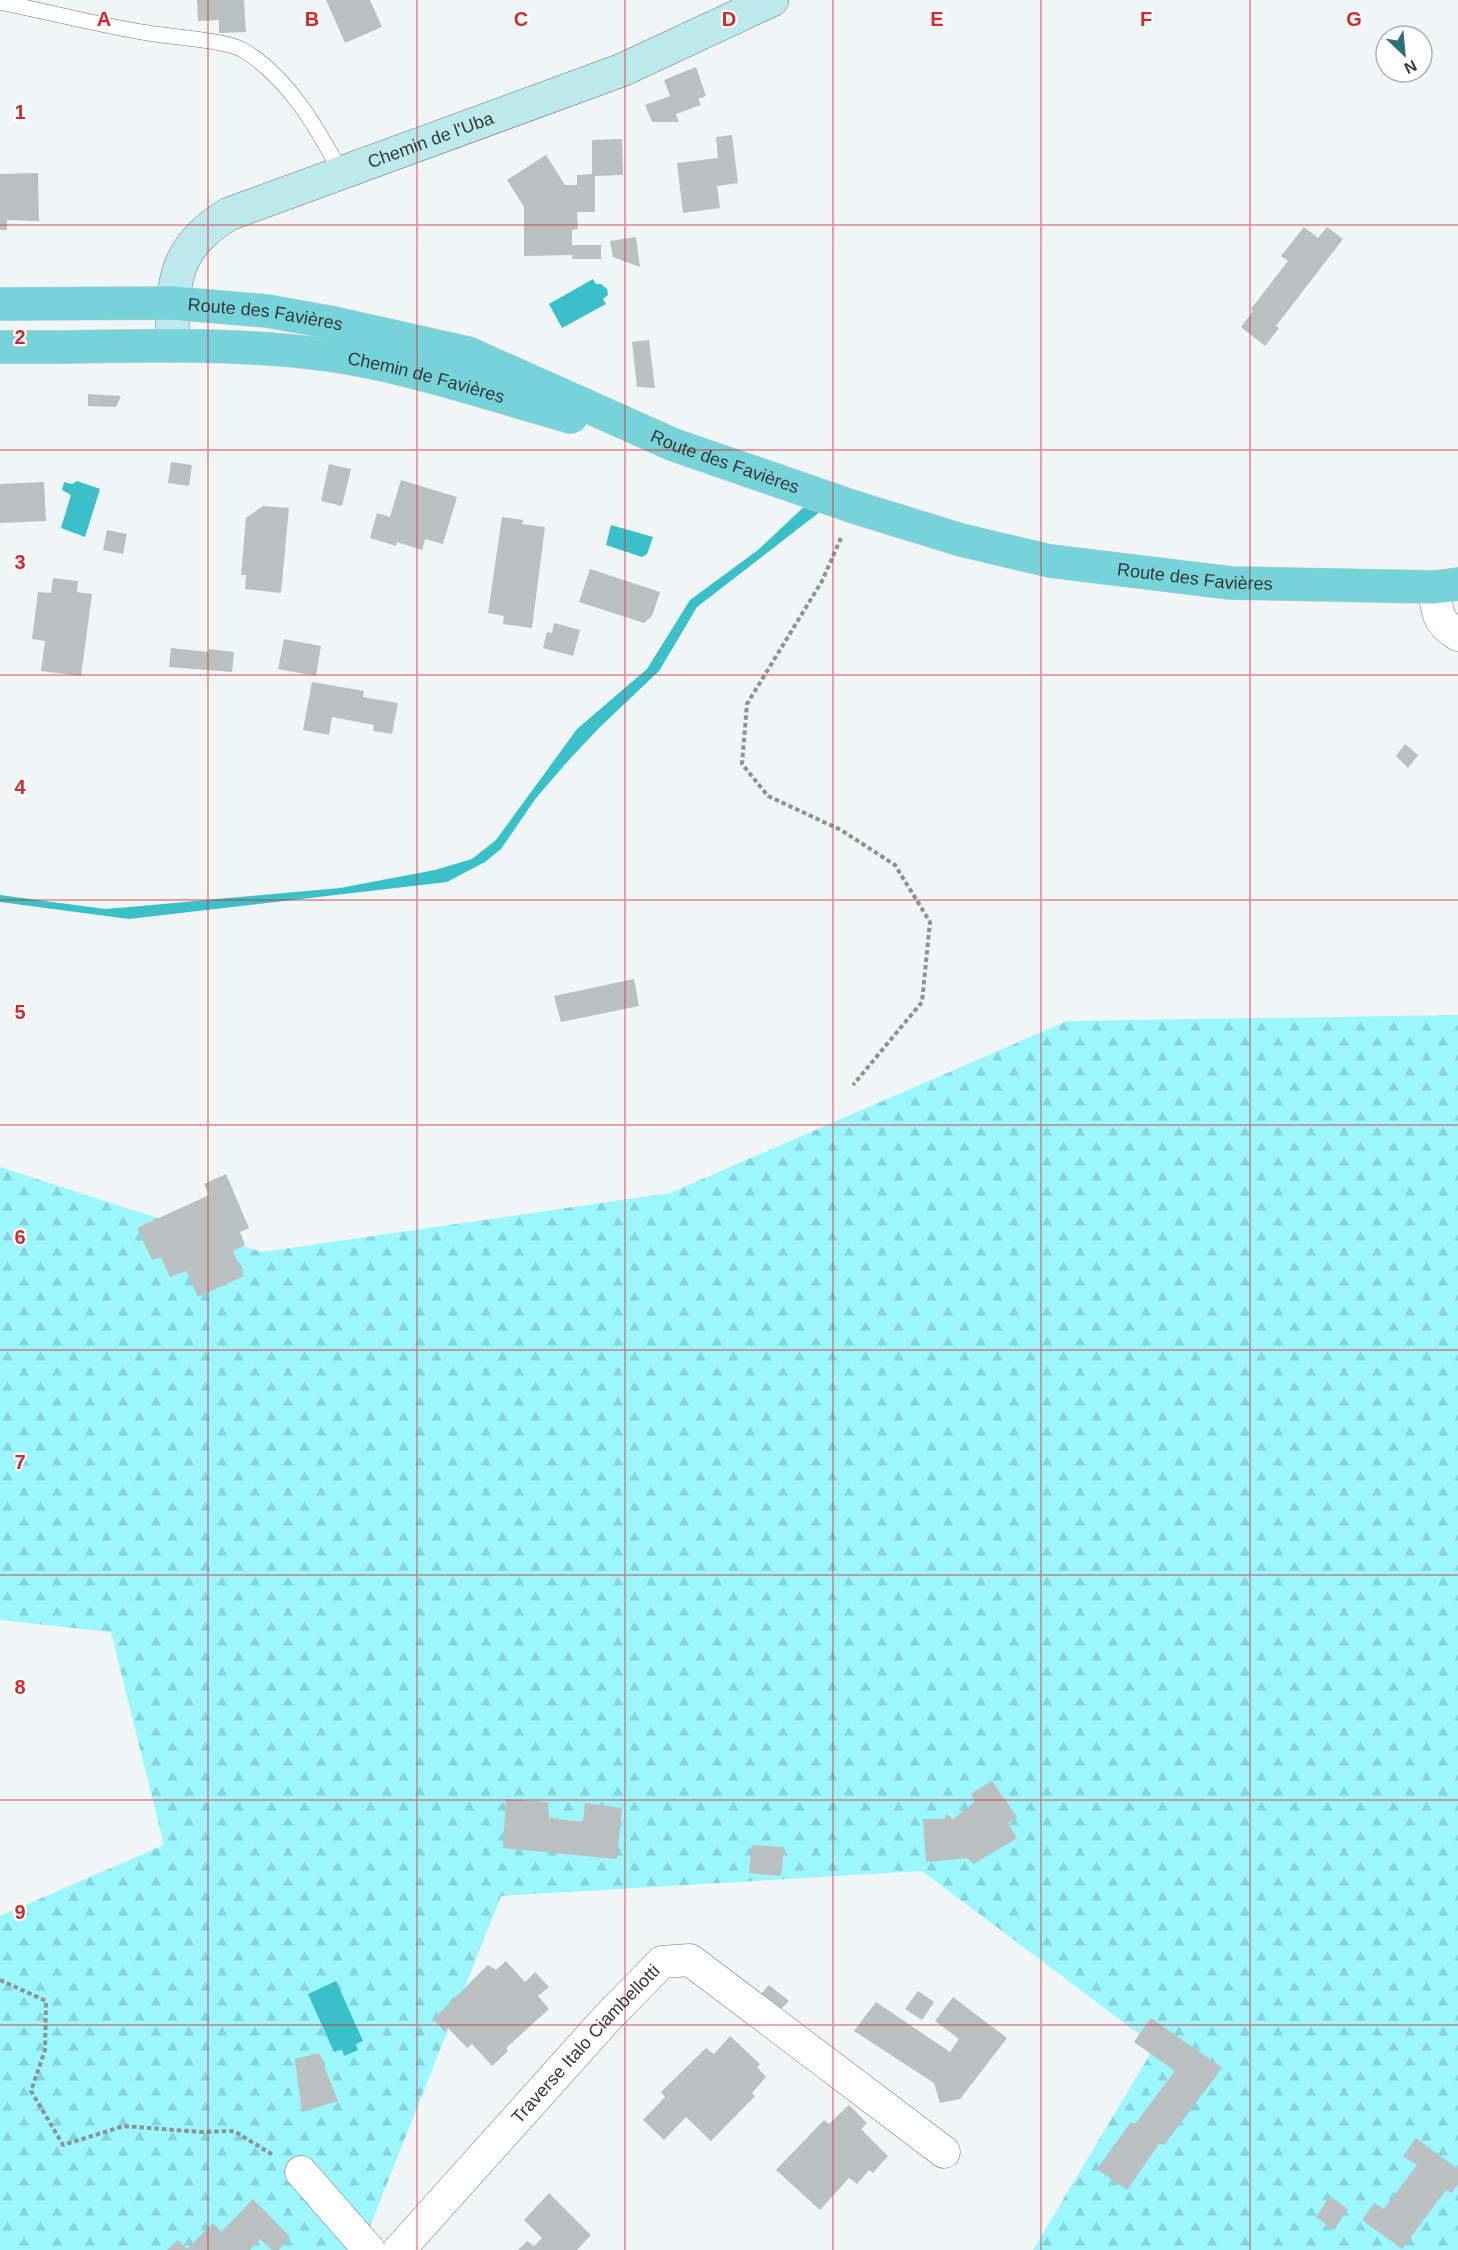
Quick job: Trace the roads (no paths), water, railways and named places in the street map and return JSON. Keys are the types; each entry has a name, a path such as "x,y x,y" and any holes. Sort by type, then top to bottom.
{"main road":[{"name":"Route des Favières","path":"0,304 172,303 267,311 334,322 468,353 674,445 854,507 961,540 1050,561 1231,583 1446,585"},
{"path":"0,347 172,346"},
{"name":"Chemin de Favières","path":"172,346 255,347 330,355 396,369 674,445"}],"street":[{"name":"Chemin de l'Uba","path":"172,346 173,292 185,254 194,241 229,214 622,70 772,0"},
{"path":"1446,585 1437,611 1443,625 1458,635"},
{"name":"Traverse Italo Ciambellotti","path":"399,2250 608,2018 662,1962 690,1960 944,2152"},
{"path":"301,2172 369,2250"}],"lane":[{"path":"0,2 121,28 218,43 241,49 275,77 303,108 324,140 342,174"}]}
